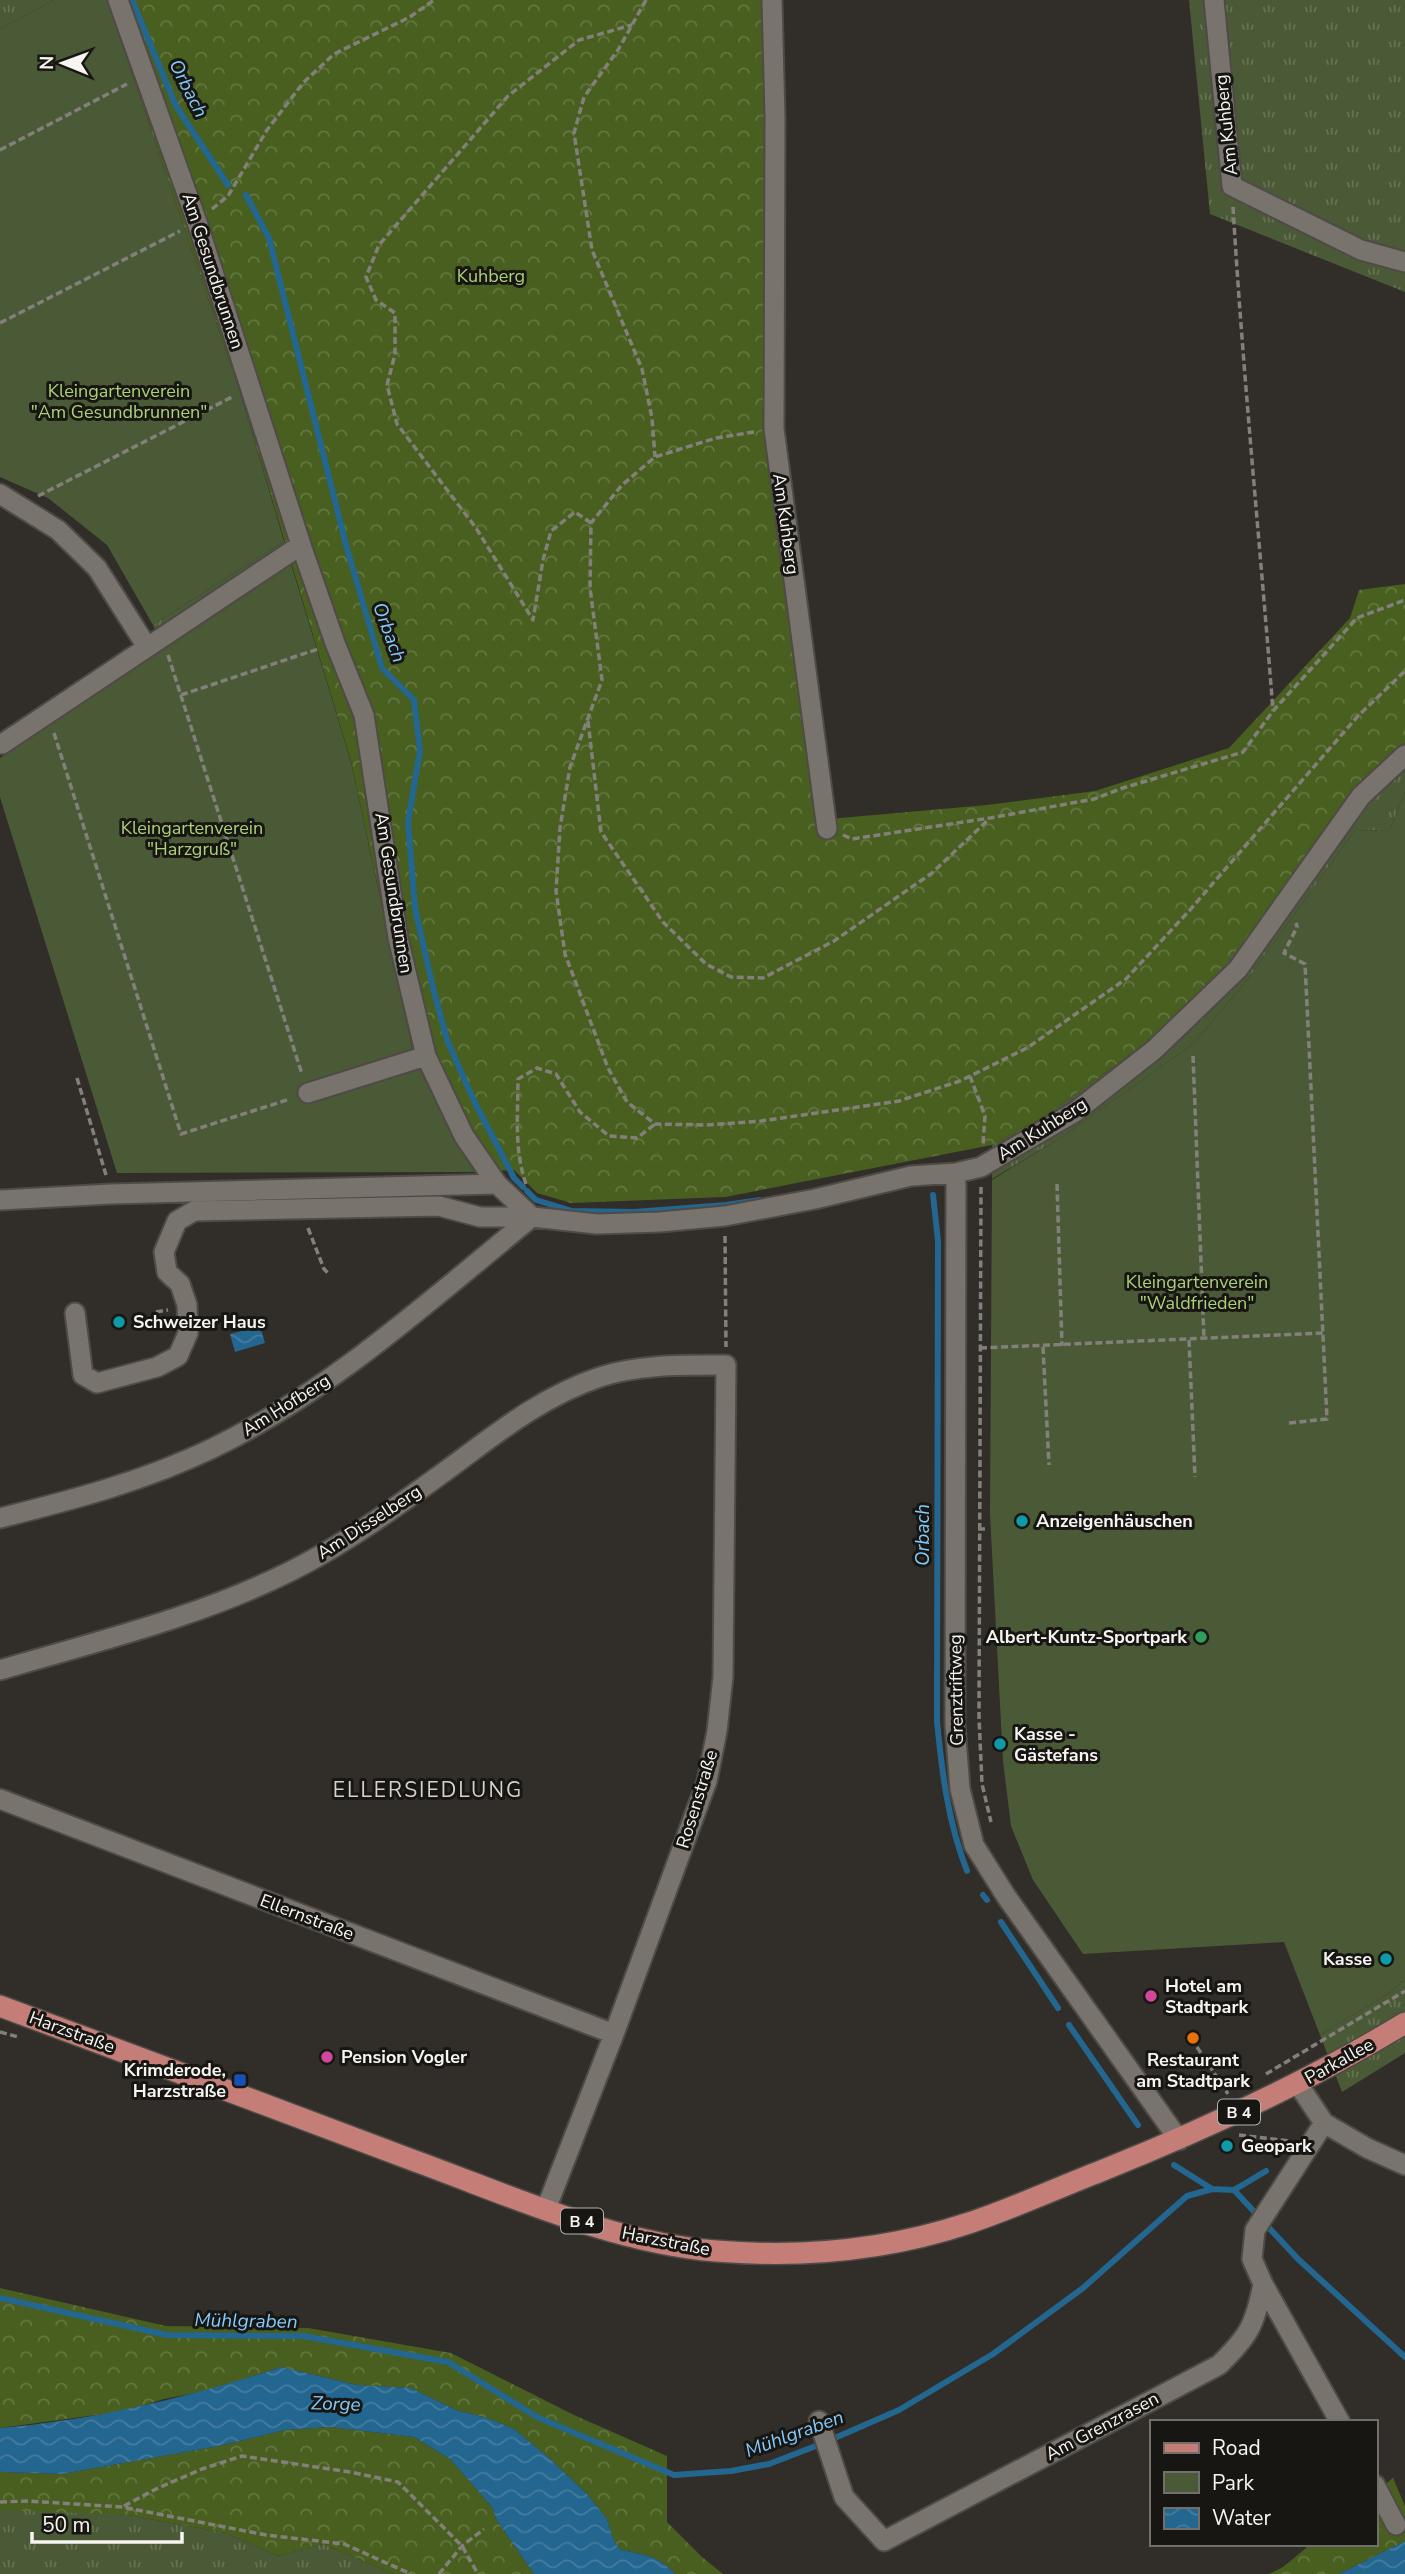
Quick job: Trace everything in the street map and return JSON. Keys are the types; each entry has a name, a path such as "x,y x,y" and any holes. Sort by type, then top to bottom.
{"main road":[{"name":"Harzstraße","path":"0,2006 545,2209 650,2242 688,2248 773,2254 827,2251 905,2240 968,2223 1180,2140 1298,2084"},
{"name":"Parkallee","path":"1298,2084 1405,2023"}],"street":[{"name":"Am Gesundbrunnen","path":"118,0 197,222 335,643 364,715 398,938 426,1056 464,1136 497,1184 532,1217"},
{"name":"Am Kuhberg","path":"772,0 775,118 774,429 827,829"},
{"name":"Am Kuhberg","path":"1214,0 1232,186 1360,250 1405,262"},
{"path":"0,494 58,530 97,568 155,641"},
{"path":"2,744 302,545"},
{"name":"Am Kuhberg","path":"301,1209 439,1206 480,1217 532,1217 597,1224 660,1222 725,1216 815,1199 911,1176 956,1173 981,1167 1075,1112 1154,1050 1238,969 1361,796 1405,755"},
{"path":"308,1093 426,1056"},
{"name":"Grenztriftweg","path":"956,1173 955,1725 960,1789 974,1844 1006,1896 1180,2140"},
{"path":"0,1200 111,1194 497,1184"},
{"path":"75,1313 83,1375 97,1382 157,1367 178,1356 188,1333 187,1305 180,1284 167,1272 164,1252 177,1221 194,1211 301,1209"},
{"name":"Am Hofberg","path":"0,1518 150,1475 213,1448 259,1423 312,1391 369,1349 532,1217"},
{"name":"Am Disselberg","path":"0,1670 170,1621 235,1597 293,1570 341,1542 428,1483 526,1411 601,1377 653,1368 726,1365"},
{"name":"Rosenstraße","path":"545,2209 614,2034 707,1781 718,1731 723,1676 726,1365"},
{"name":"Ellernstraße","path":"0,1799 614,2034"},
{"name":"Parkallee","path":"1298,2084 1324,2123"},
{"path":"1311,2143 1324,2123 1367,2148 1405,2165"},
{"name":"Am Grenzrasen","path":"824,2436 844,2497 884,2541 1219,2365 1244,2342 1257,2315 1263,2284 1252,2259 1255,2230 1311,2143"},
{"path":"1263,2284 1339,2420"},
{"path":"1377,2489 1396,2525"}],"path":[{"path":"0,323 197,222 228,196 267,130 303,83 334,54 410,17 434,0"},
{"path":"646,0 618,50 584,97 574,133 592,250 642,369 652,418 654,457"},
{"path":"591,523 575,512 551,531 533,620 476,528 397,424 387,385 395,354 395,313 376,300 366,277 379,245 508,96 579,40 632,25"},
{"path":"0,150 145,75"},
{"path":"1232,186 1242,357 1253,453 1273,710"},
{"path":"18,506 252,387"},
{"path":"774,429 716,438 654,457 622,485 591,523 590,588 602,680 570,767 560,828 556,891 565,954 608,1068 627,1102 655,1124 706,1125 761,1121 899,1101 970,1076 1027,1048 1126,979 1189,911 1349,725 1405,671"},
{"path":"827,829 852,839 1040,810 1094,799 1243,752 1273,710 1357,618 1405,600"},
{"path":"48,715 181,1134 308,1093 181,695 155,641"},
{"path":"181,695 335,643"},
{"path":"587,719 601,832 663,922 706,964 731,977 763,978 834,941 932,873 990,818"},
{"path":"1284,953 1305,964 1327,1419 1289,1423"},
{"path":"1193,1056 1204,1339"},
{"path":"516,1203 527,1186 520,1168 517,1133 518,1079 527,1073 537,1068 556,1074 580,1112 609,1136 637,1138 655,1124"},
{"path":"970,1076 985,1116 981,1167 979,1717 982,1784 992,1827"},
{"path":"77,1078 111,1194"},
{"path":"1057,1184 1062,1346"},
{"path":"301,1209 324,1269 328,1273"},
{"path":"726,1247 726,1365"},
{"path":"980,1348 1323,1333"},
{"path":"1189,1340 1195,1477"},
{"path":"1044,1347 1049,1465"},
{"path":"1261,2076 1405,1991"},
{"path":"0,2032 26,2039"},
{"path":"1197,2047 1228,2094 1218,2101"},
{"path":"1238,2135 1311,2143"},
{"path":"122,2507 202,2469 242,2456 288,2461 398,2482 462,2546 478,2574"},
{"path":"0,2502 28,2501 122,2507 266,2535 344,2544 411,2574"},
{"path":"439,2574 462,2546 484,2529"}],"green space":[{"path":"0,0 54,0 0,29"},
{"name":"Kleingartenverein \"Am Gesundbrunnen\"","path":"54,0 107,0 240,393 284,541 153,625 107,545 48,498 0,477 0,29"},
{"name":"Kuhberg","path":"107,0 766,0 768,121 765,421 818,820 987,805 1095,791 1229,748 1350,618 1359,590 1405,584 1405,743 1353,791 1252,932 1201,992 1136,1050 1042,1118 992,1145 725,1197 571,1203 537,1193 514,1170 473,1172 412,1048 351,761 240,393"},
{"path":"1189,0 1405,0 1405,292 1210,214"},
{"path":"284,541 291,564 164,649 153,625"},
{"name":"Kleingartenverein \"Harzgruß\"","path":"291,564 351,762 412,1048 473,1172 117,1173 0,797 0,758"},
{"path":"1405,743 1405,792 1389,831 1355,830 1247,980 1194,1043 1059,1139 992,1179 992,1145 1042,1118 1136,1050 1252,932 1353,791"},
{"name":"Kleingartenverein \"Waldfrieden\"","path":"1405,792 1405,1979 1388,1994 1320,2035 1284,1942 1083,1954 1033,1880 1011,1826 1003,1761 990,1514 992,1180 1059,1139 1194,1043 1247,980 1355,830 1389,831"},
{"path":"1405,1979 1405,2053 1342,2092 1320,2035 1388,1994"},
{"path":"0,2288 166,2326 308,2328 451,2353 574,2415 667,2456 667,2522 723,2574 675,2574 657,2560 621,2550 614,2541 607,2519 587,2494 514,2429 456,2410 411,2388 357,2385 281,2367 210,2390 164,2399 126,2411 0,2428"},
{"path":"330,2427 414,2437 450,2459 492,2507 496,2519 534,2574 394,2574 323,2544 278,2556 226,2533 128,2515 0,2510 0,2472 62,2474 219,2446 285,2430"},
{"path":"1393,2478 1405,2506 1405,2541 1339,2574 1269,2574 1283,2567 1309,2546 1377,2546 1377,2490"},
{"path":"0,2510 128,2515 226,2533 278,2556 323,2544 394,2574 0,2574"}],"water":[{"path":"260,1326 265,1343 235,1352 230,1334"},
{"name":"Zorge","path":"281,2367 357,2385 411,2388 456,2410 514,2429 587,2494 607,2519 614,2541 621,2550 657,2560 675,2574 534,2574 496,2519 492,2507 450,2459 414,2437 330,2427 285,2430 219,2446 62,2474 0,2472 0,2428 72,2419 142,2406"},
{"path":"1405,2541 1405,2574 1339,2574"}],"waterway":[{"name":"Orbach","path":"132,0 176,106 228,185"},
{"name":"Orbach","path":"246,195 269,238 346,545 382,668 414,700 420,751 408,822 415,908 447,1040 474,1101 514,1178 523,1187"},
{"name":"Orbach","path":"527,1191 536,1200 572,1211 634,1212 760,1200"},
{"name":"Orbach","path":"933,1195 938,1241 937,1721 947,1797 967,1871"},
{"name":"Orbach","path":"983,1895 987,1900"},
{"name":"Orbach","path":"1001,1922 1058,2008"},
{"name":"Orbach","path":"1069,2025 1138,2125"},
{"name":"Orbach","path":"1174,2165 1212,2189"},
{"path":"1234,2190 1266,2171"},
{"name":"Mühlgraben","path":"0,2298 167,2335 303,2336 448,2362 537,2417 674,2475 731,2471 769,2464 899,2410 993,2354 1083,2288 1187,2196 1212,2189 1234,2190 1298,2259 1405,2357"}],"place":[{"name":"Schweizer Haus","path":"119,1322"},
{"name":"Anzeigenhäuschen","path":"1022,1521"},
{"name":"Albert-Kuntz-Sportpark","path":"1201,1637"},
{"name":"Kasse - Gästefans","path":"1000,1744"},
{"name":"Kasse","path":"1386,1959"},
{"name":"Hotel am Stadtpark","path":"1151,1996"},
{"name":"Restaurant am Stadtpark","path":"1193,2038"},
{"name":"Pension Vogler","path":"327,2057"},
{"name":"Krimderode, Harzstraße","path":"240,2080"},
{"name":"Geopark","path":"1227,2146"}],"district":[{"name":"ELLERSIEDLUNG","path":"428,1790"}]}
